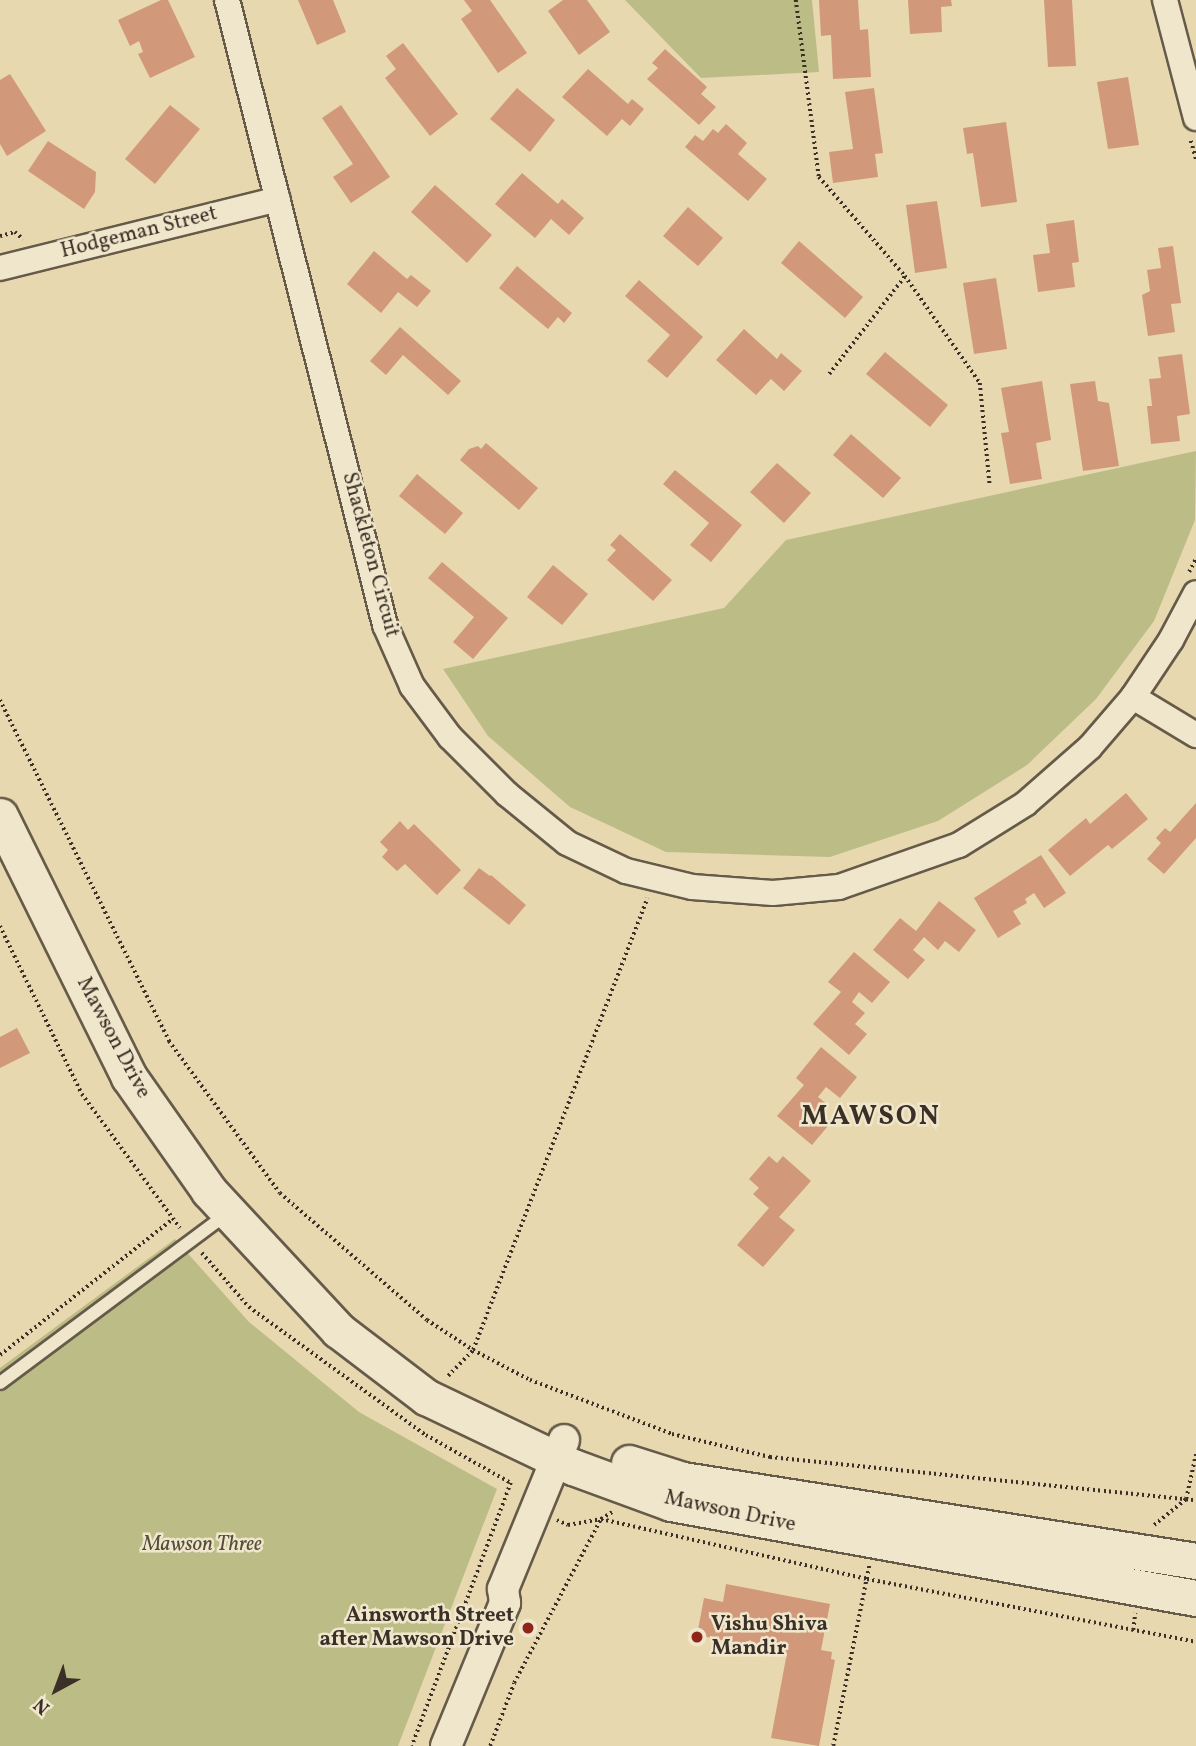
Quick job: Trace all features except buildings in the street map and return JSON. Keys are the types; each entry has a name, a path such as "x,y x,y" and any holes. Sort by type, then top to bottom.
{"main road":[{"name":"Mawson Drive","path":"0,816 129,1077 228,1213 338,1330 387,1370 454,1413 568,1454 671,1503 1196,1598"},
{"name":"Mawson Drive","path":"568,1454 683,1480 1196,1561"}],"street":[{"name":"Shackleton Circuit","path":"227,0 386,625 412,685 450,737 507,794 567,843 626,871 692,887 773,893 839,887 959,845 1025,804 1090,747 1133,697 1171,640 1196,593"},
{"path":"1165,0 1196,118"},
{"name":"Hodgeman Street","path":"4,260 278,199"},
{"path":"1133,697 1196,735"},
{"path":"446,1746 505,1604 517,1596 568,1454"}],"lane":[{"path":"0,1383 228,1213"}],"path":[{"path":"796,0 819,177 905,276 980,383 990,487"},
{"path":"0,236 15,232 28,244"},
{"path":"829,374 905,276"},
{"path":"0,700 169,1041 280,1192 427,1320 473,1350 530,1380 672,1434 769,1457 1196,1500"},
{"path":"473,1350 655,878"},
{"path":"0,926 82,1094 173,1219 250,1307 426,1435 511,1483 412,1746"},
{"path":"0,1356 173,1219"},
{"path":"569,1525 601,1519 867,1579 1196,1642"},
{"path":"490,1746 514,1683 601,1519"},
{"path":"833,1746 875,1540"}],"green space":[{"path":"625,0 812,0 819,72 701,78"},
{"path":"1196,451 1195,520 1154,621 1096,699 1027,765 938,821 830,857 666,852 570,807 488,736 443,669 724,608 786,540"},
{"name":"Mawson Three","path":"175,1239 249,1322 359,1412 497,1489 398,1746 0,1746 0,1368"}],"place":[{"name":"Ainsworth Street after Mawson Drive","path":"528,1628"},
{"name":"Vishu Shiva Mandir","path":"697,1637"}],"district":[{"name":"MAWSON","path":"871,1117"}]}
